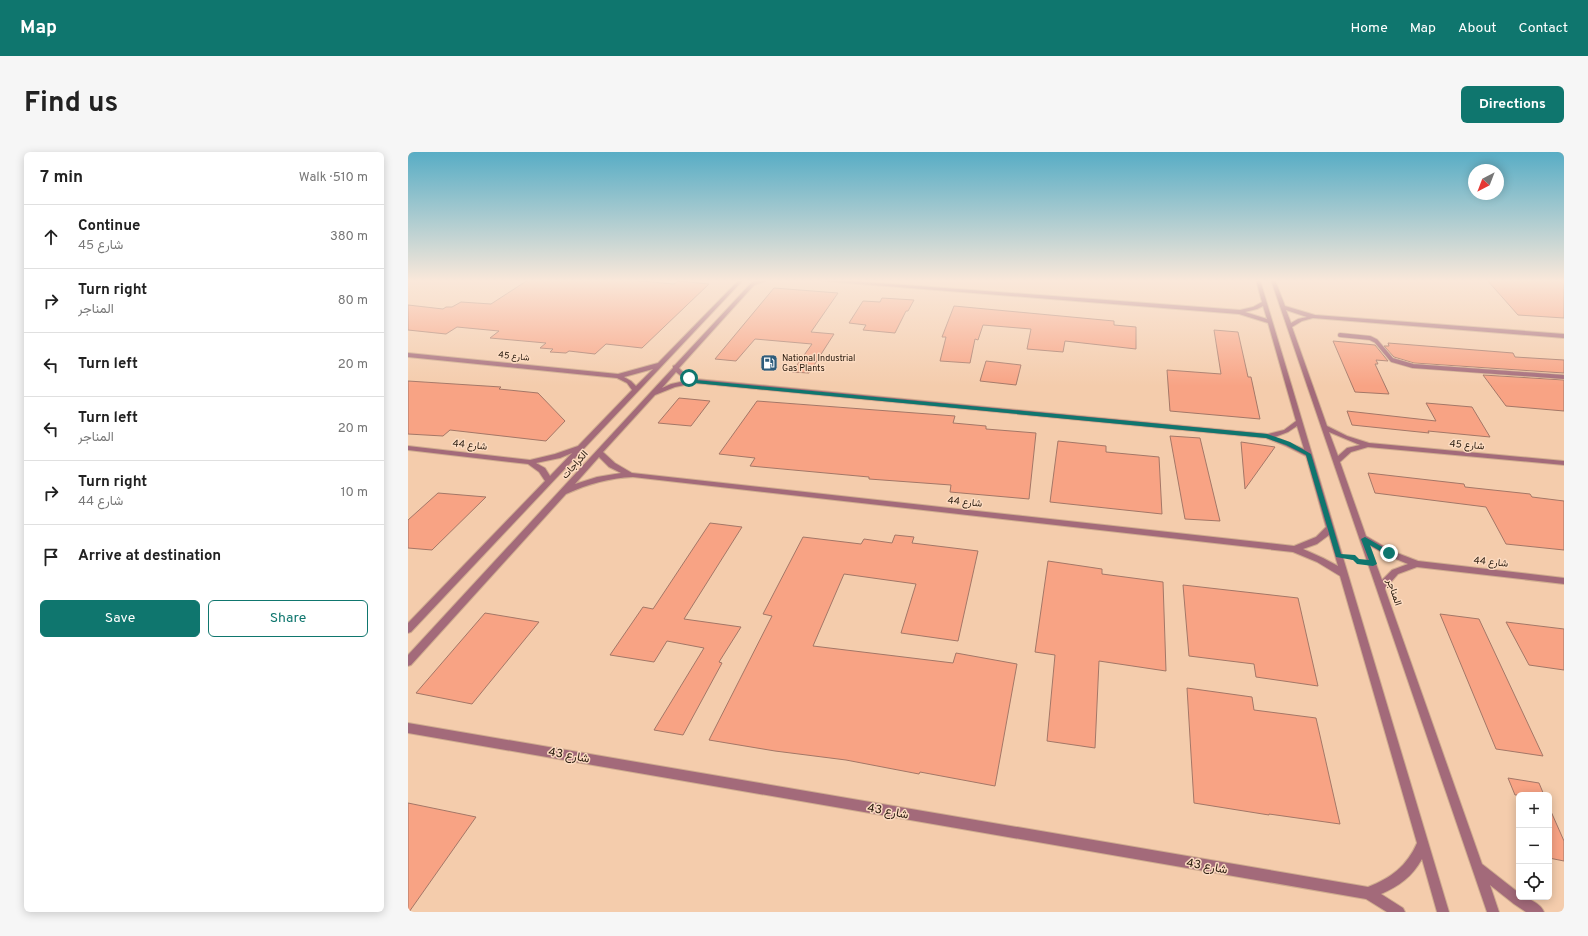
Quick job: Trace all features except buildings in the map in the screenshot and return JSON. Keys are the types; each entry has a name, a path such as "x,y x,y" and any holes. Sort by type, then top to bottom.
{"street":[{"name":"الكراجات","path":"408,629 706,315"},
{"name":"الكراجات","path":"408,662 722,315"},
{"path":"1251,315 1271,322"},
{"path":"1269,315 1308,454 1444,912"},
{"name":"المناجر","path":"1285,315 1365,539 1493,912"},
{"path":"1310,315 1564,336"},
{"path":"1289,326 1300,320 1314,317"},
{"name":"شارع 45","path":"408,355 618,376 661,364"},
{"path":"675,367 683,375 695,381"},
{"path":"618,376 629,382 636,390"},
{"path":"652,394 673,385 695,381 1267,436 1308,454"},
{"path":"1267,436 1286,431 1299,422"},
{"name":"شارع 45","path":"1326,428 1346,438 1368,445 1564,463"},
{"name":"شارع 45","path":"1337,461 1349,450 1368,445"},
{"name":"شارع 44","path":"408,448 530,462 557,456 583,446"},
{"name":"شارع 44","path":"599,452 612,465 634,476"},
{"path":"530,462 542,470 549,481"},
{"name":"شارع 44","path":"563,492 580,484 599,478 617,475 634,476 1294,549 1320,560 1344,574"},
{"name":"شارع 44","path":"1294,549 1325,536 1330,528"},
{"name":"شارع 44","path":"1365,539 1389,553 1416,564 1564,580"},
{"name":"شارع 44","path":"1381,587 1395,572 1416,564"},
{"name":"شارع 43","path":"408,728 1368,893 1399,912"},
{"name":"شارع 43","path":"1368,893 1388,886 1404,876 1416,861 1423,844"},
{"path":"1478,869 1513,896 1538,912"}],"lane":[{"path":"1340,335 1370,338 1376,341 1392,360 1413,366 1564,377"}],"path":[{"path":"1338,556 1355,558 1357,561 1373,564"}],"place":[{"name":"National Industrial Gas Plants","path":"769,363"}],"route":[{"path":"689,378 695,381 1267,436 1278,439 1308,454 1338,556 1355,558 1357,561 1373,564 1365,539 1389,553"}]}
